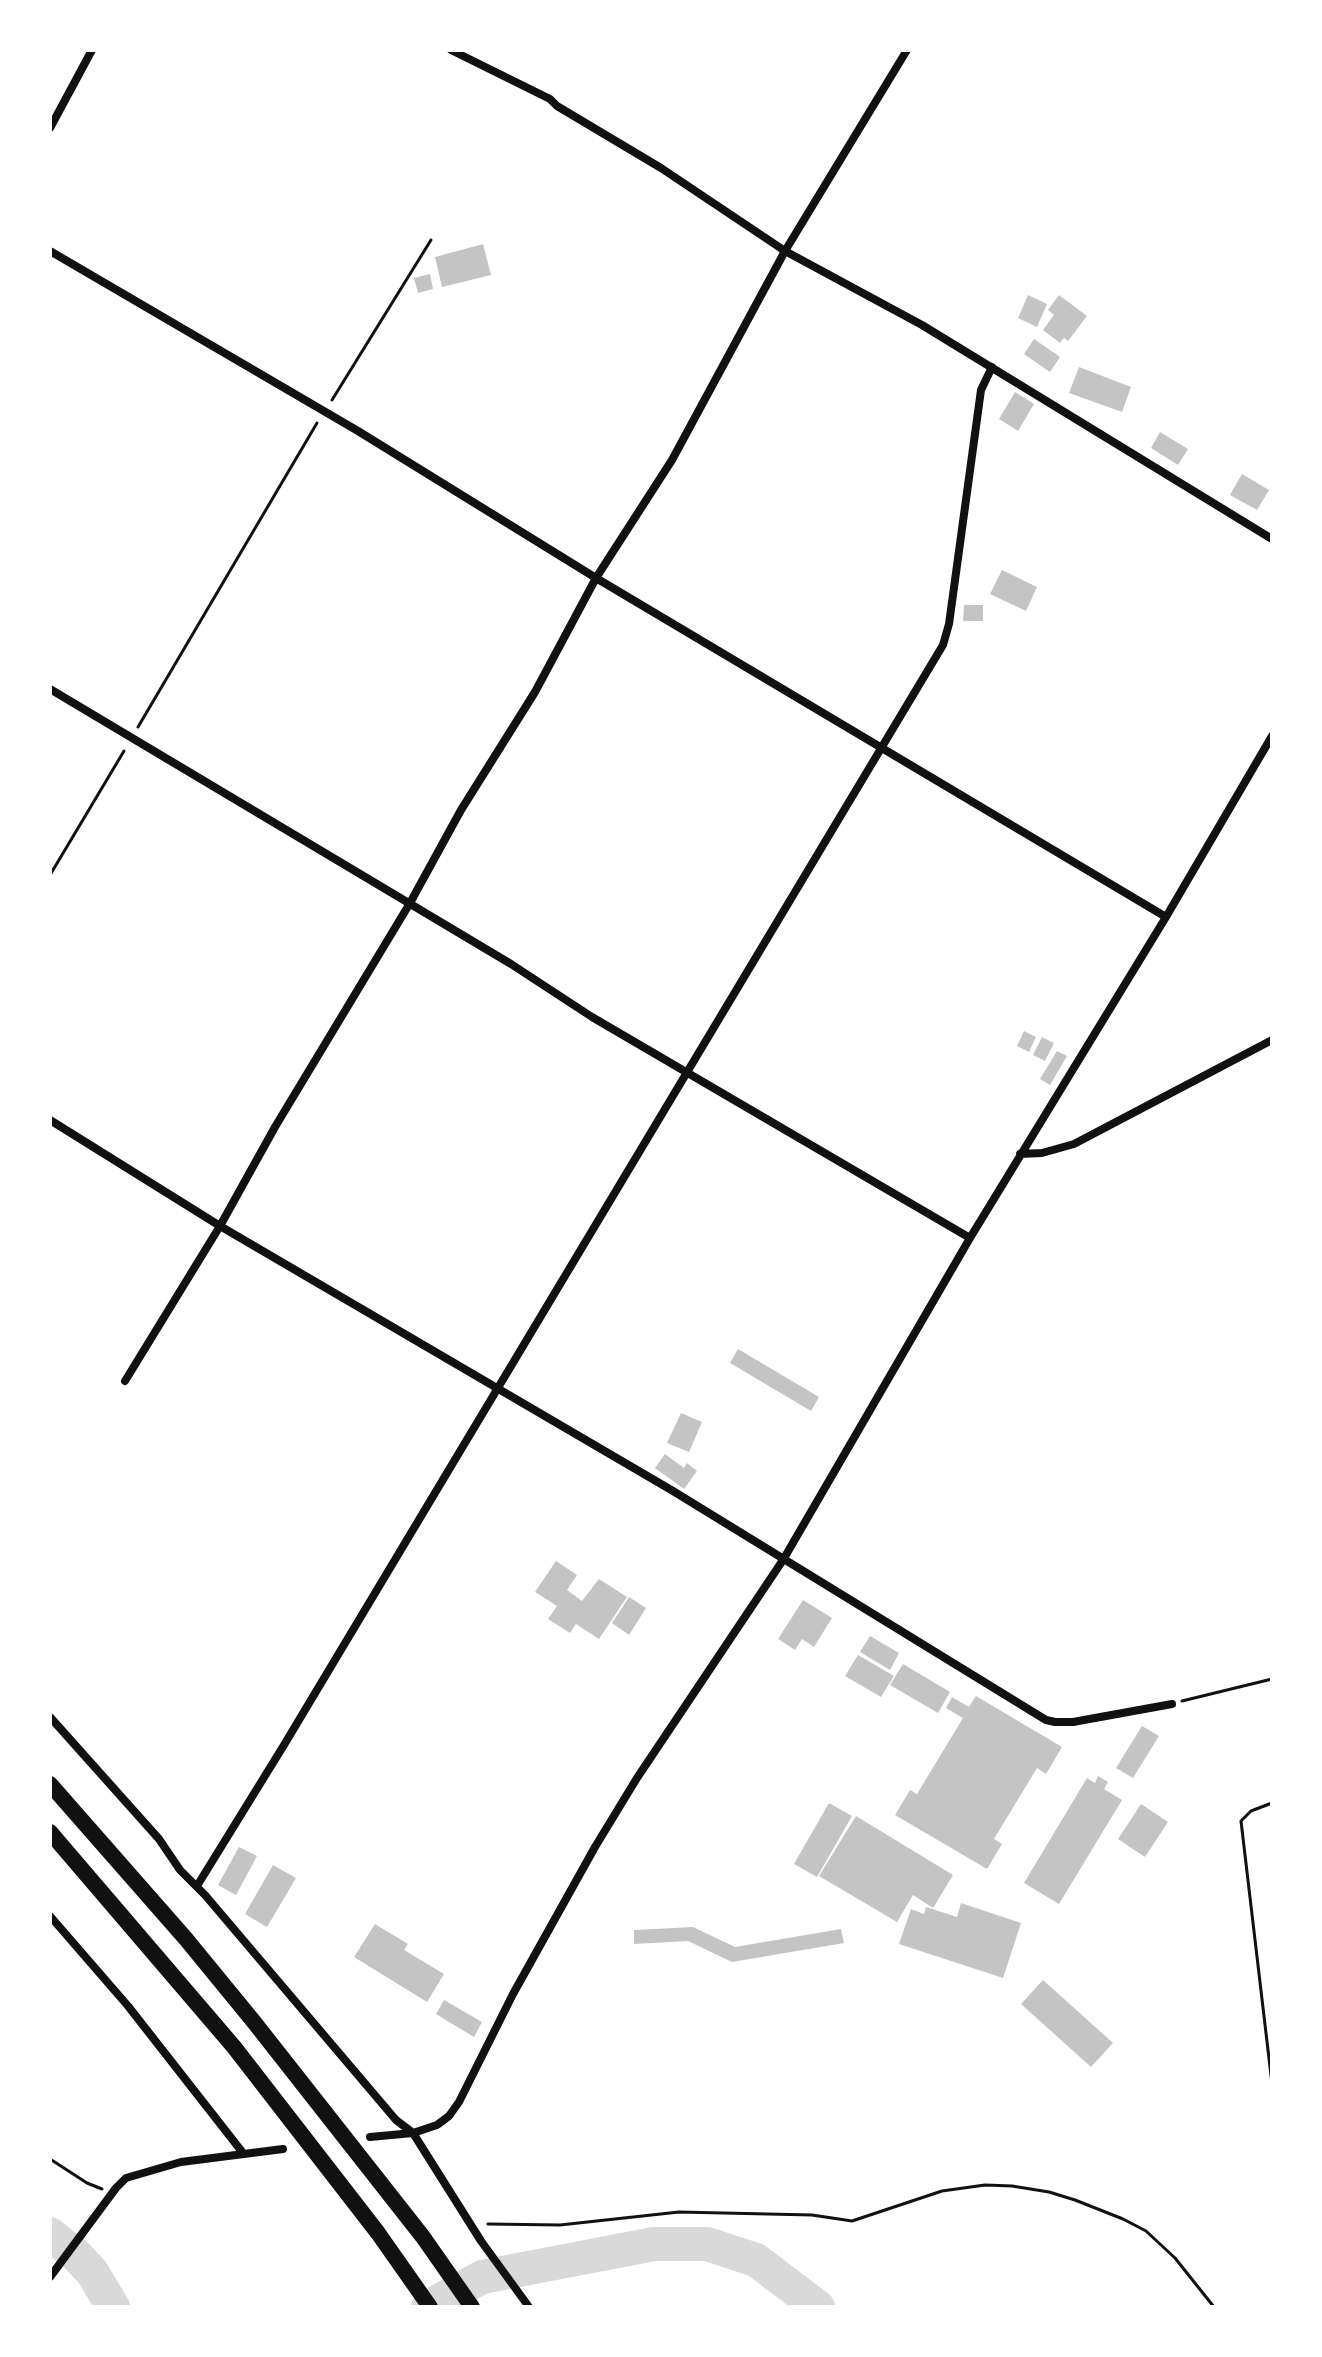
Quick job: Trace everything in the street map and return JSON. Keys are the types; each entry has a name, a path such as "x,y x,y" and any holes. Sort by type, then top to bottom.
{"highway":[{"path":"50,1784 235,1998 423,2237 472,2307"},
{"path":"50,1832 234,2047 378,2233 430,2307"}],"street":[{"path":"50,128 92,50"},
{"path":"451,50 550,99 785,251 922,325 1272,539"},
{"path":"125,1381 220,1226 275,1127 410,903 461,810 535,692 596,578 672,460 785,251 907,50"},
{"path":"50,251 325,411 596,578 1166,917"},
{"path":"197,1886 947,636 979,399 992,367"},
{"path":"50,689 410,903 686,1073 970,1238"},
{"path":"370,2137 413,2133 437,2125 449,2116 459,2102 513,1994 602,1836 637,1778 783,1560 970,1238 1166,917 1272,736"},
{"path":"1020,1154 1042,1153 1074,1144 1272,1040"},
{"path":"50,1120 220,1226 673,1491 1046,1720 1073,1722 1172,1704"},
{"path":"50,1717 396,2120 413,2133 481,2241 529,2307"},
{"path":"50,1916 128,2006 243,2153"},
{"path":"50,2277 126,2178 181,2162 283,2149"}],"path":[{"path":"50,875 325,411 431,240"},
{"path":"1172,1704 1272,1679"},
{"path":"1272,1803 1251,1811 1241,1821 1272,2084"},
{"path":"50,2159 64,2170 111,2194"},
{"path":"473,2228 483,2224 560,2225 679,2212 812,2215 852,2221 942,2191 985,2185 1012,2186 1075,2200 1146,2231 1175,2258 1214,2307"}],"building":[{"path":"483,244 491,275 442,287 435,257"},
{"path":"430,274 433,289 418,293 414,278"},
{"path":"1028,295 1047,304 1037,327 1018,318"},
{"path":"1059,295 1087,316 1068,341 1064,338 1060,343 1043,330 1054,315 1048,310"},
{"path":"1034,339 1060,357 1050,372 1024,354"},
{"path":"1079,367 1131,387 1122,412 1069,393"},
{"path":"1015,392 1034,404 1018,431 999,419"},
{"path":"1160,432 1188,449 1178,465 1151,448"},
{"path":"1242,474 1269,490 1257,510 1230,495"},
{"path":"1002,570 1037,587 1026,611 990,594"},
{"path":"964,605 983,605 983,621 963,621"},
{"path":"1024,1031 1036,1037 1029,1052 1017,1046"},
{"path":"1042,1037 1054,1043 1045,1061 1033,1055"},
{"path":"1057,1051 1067,1056 1050,1085 1040,1079"},
{"path":"738,1349 819,1397 811,1411 730,1363"},
{"path":"681,1413 702,1422 689,1452 667,1443"},
{"path":"665,1454 684,1468 687,1463 697,1471 684,1489 655,1468"},
{"path":"556,1561 577,1575 567,1590 582,1601 599,1579 627,1597 599,1639 576,1624 570,1633 548,1619 557,1606 535,1592"},
{"path":"629,1597 646,1608 629,1635 612,1623"},
{"path":"803,1600 832,1618 814,1647 802,1639 795,1650 778,1639"},
{"path":"870,1636 899,1653 890,1670 860,1652"},
{"path":"858,1655 894,1676 881,1697 845,1676"},
{"path":"903,1664 950,1692 938,1713 890,1685"},
{"path":"976,1696 1062,1747 1046,1774 1037,1768 994,1839 1002,1844 987,1869 895,1815 910,1790 917,1794 963,1718 946,1708 952,1697 969,1707"},
{"path":"1142,1726 1159,1736 1133,1778 1116,1768"},
{"path":"1098,1776 1108,1782 1104,1789 1122,1800 1059,1904 1024,1883 1087,1778 1095,1783"},
{"path":"829,1803 852,1816 817,1877 794,1864"},
{"path":"1141,1804 1168,1822 1145,1857 1118,1839"},
{"path":"856,1816 953,1875 933,1908 913,1895 897,1922 819,1876"},
{"path":"239,1847 257,1856 236,1895 218,1885"},
{"path":"273,1865 296,1878 267,1927 245,1914"},
{"path":"961,1903 1021,1923 1003,1978 899,1944 911,1909 924,1914 926,1907 957,1917"},
{"path":"375,1924 408,1944 404,1950 444,1974 427,2002 354,1957"},
{"path":"693,1927 735,1947 841,1929 844,1943 732,1962 688,1941 634,1944 634,1930"},
{"path":"1043,1980 1113,2043 1091,2067 1021,2004"},
{"path":"444,2000 482,2022 474,2037 436,2014"}],"waterway":[{"path":"50,2234 92,2272 113,2307"},
{"path":"428,2307 482,2277 654,2244 707,2244 756,2260 818,2307"}]}
